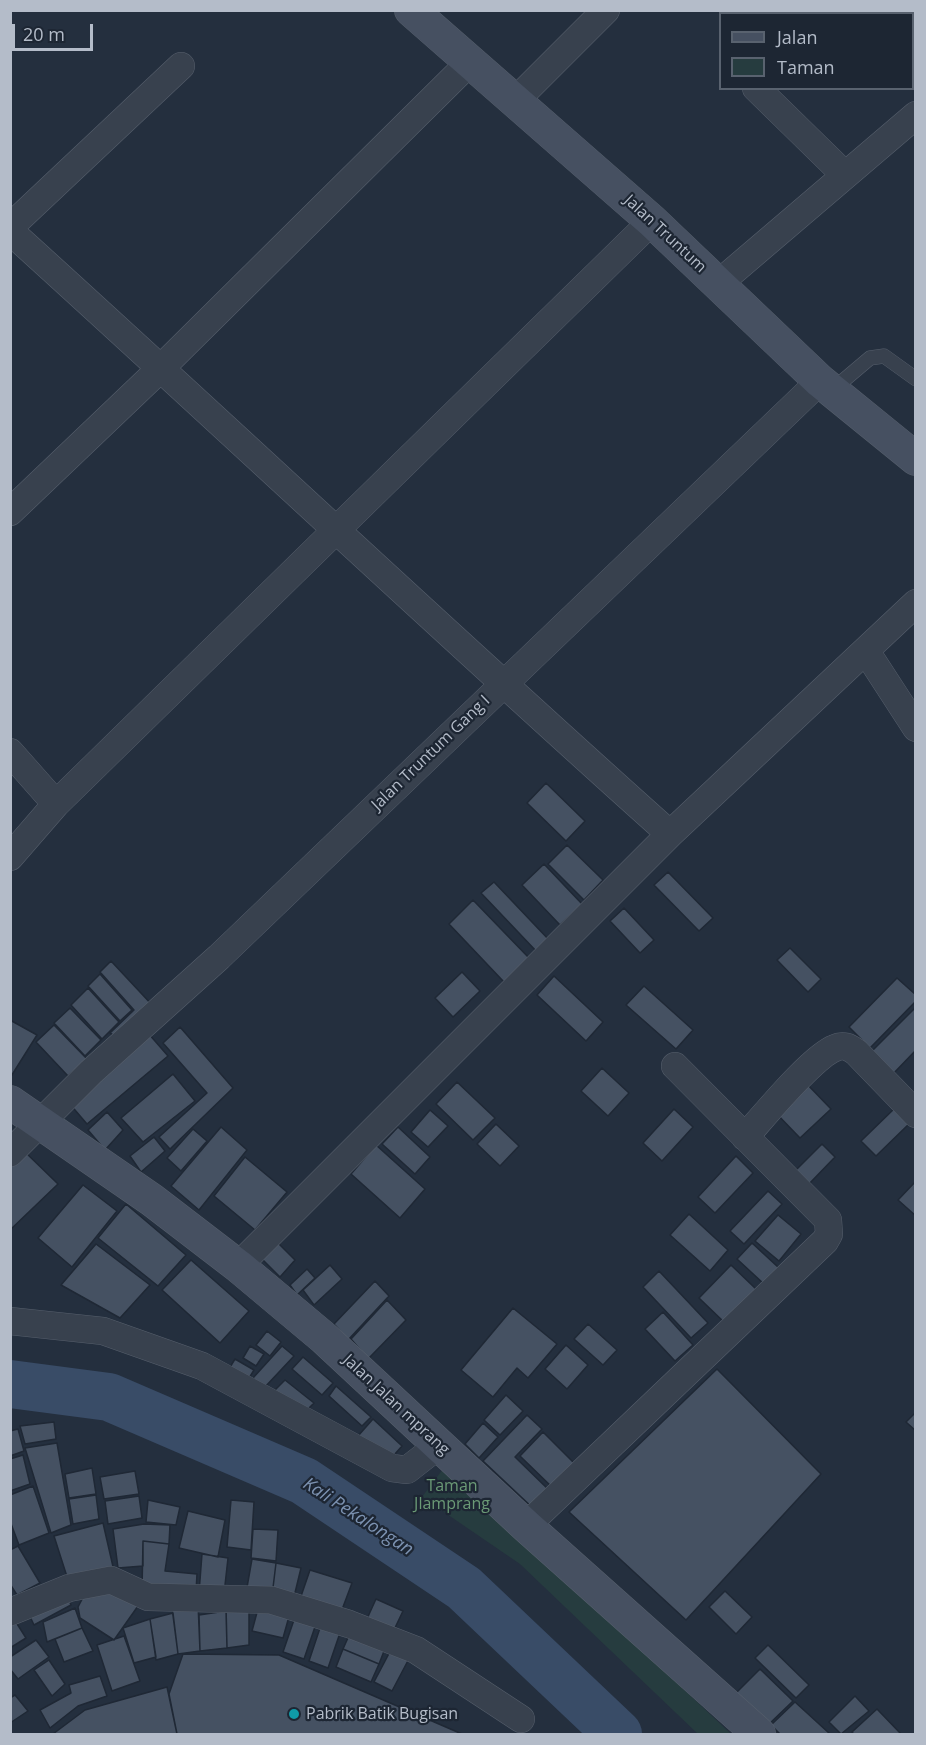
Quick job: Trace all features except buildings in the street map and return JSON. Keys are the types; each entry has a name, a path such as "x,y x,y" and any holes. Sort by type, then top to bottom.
{"street":[{"name":"Jalan Truntum","path":"411,10 652,220 826,386 915,459"},
{"path":"510,97 586,10"},
{"path":"510,97 606,10"},
{"path":"10,512 161,368 470,62"},
{"path":"181,66 10,229 336,528 501,684 670,834"},
{"path":"758,90 845,175"},
{"path":"718,284 915,115"},
{"path":"10,857 56,804 652,220"},
{"name":"Jalan Truntum Gang I","path":"10,1153 91,1072 219,957 482,705 501,684 826,386"},
{"path":"238,1266 670,834 915,603"},
{"path":"866,651 915,728"},
{"path":"10,752 56,804"},
{"path":"745,1137 815,1062 834,1048 844,1046 856,1052 915,1114"},
{"path":"526,1527 825,1241 829,1234 828,1220 675,1066"},
{"name":"Jalan Jalan mprang","path":"10,1102 152,1200 238,1266 324,1338 526,1527 759,1734"},
{"path":"10,1321 103,1331 202,1366 392,1468 407,1470 439,1445"},
{"path":"10,1612 69,1588 111,1580 148,1597 271,1600 349,1624 416,1650 521,1719"}],"lane":[{"path":"826,386 870,358 884,356 915,379"}],"green space":[{"name":"Taman Jlamprang","path":"446,1465 730,1733 698,1734 520,1564 422,1497"}],"waterway":[{"name":"Kali Pekalongan","path":"10,1384 109,1397 304,1481 464,1588 618,1734"}],"place":[{"name":"Pabrik Batik Bugisan","path":"294,1714"}]}
